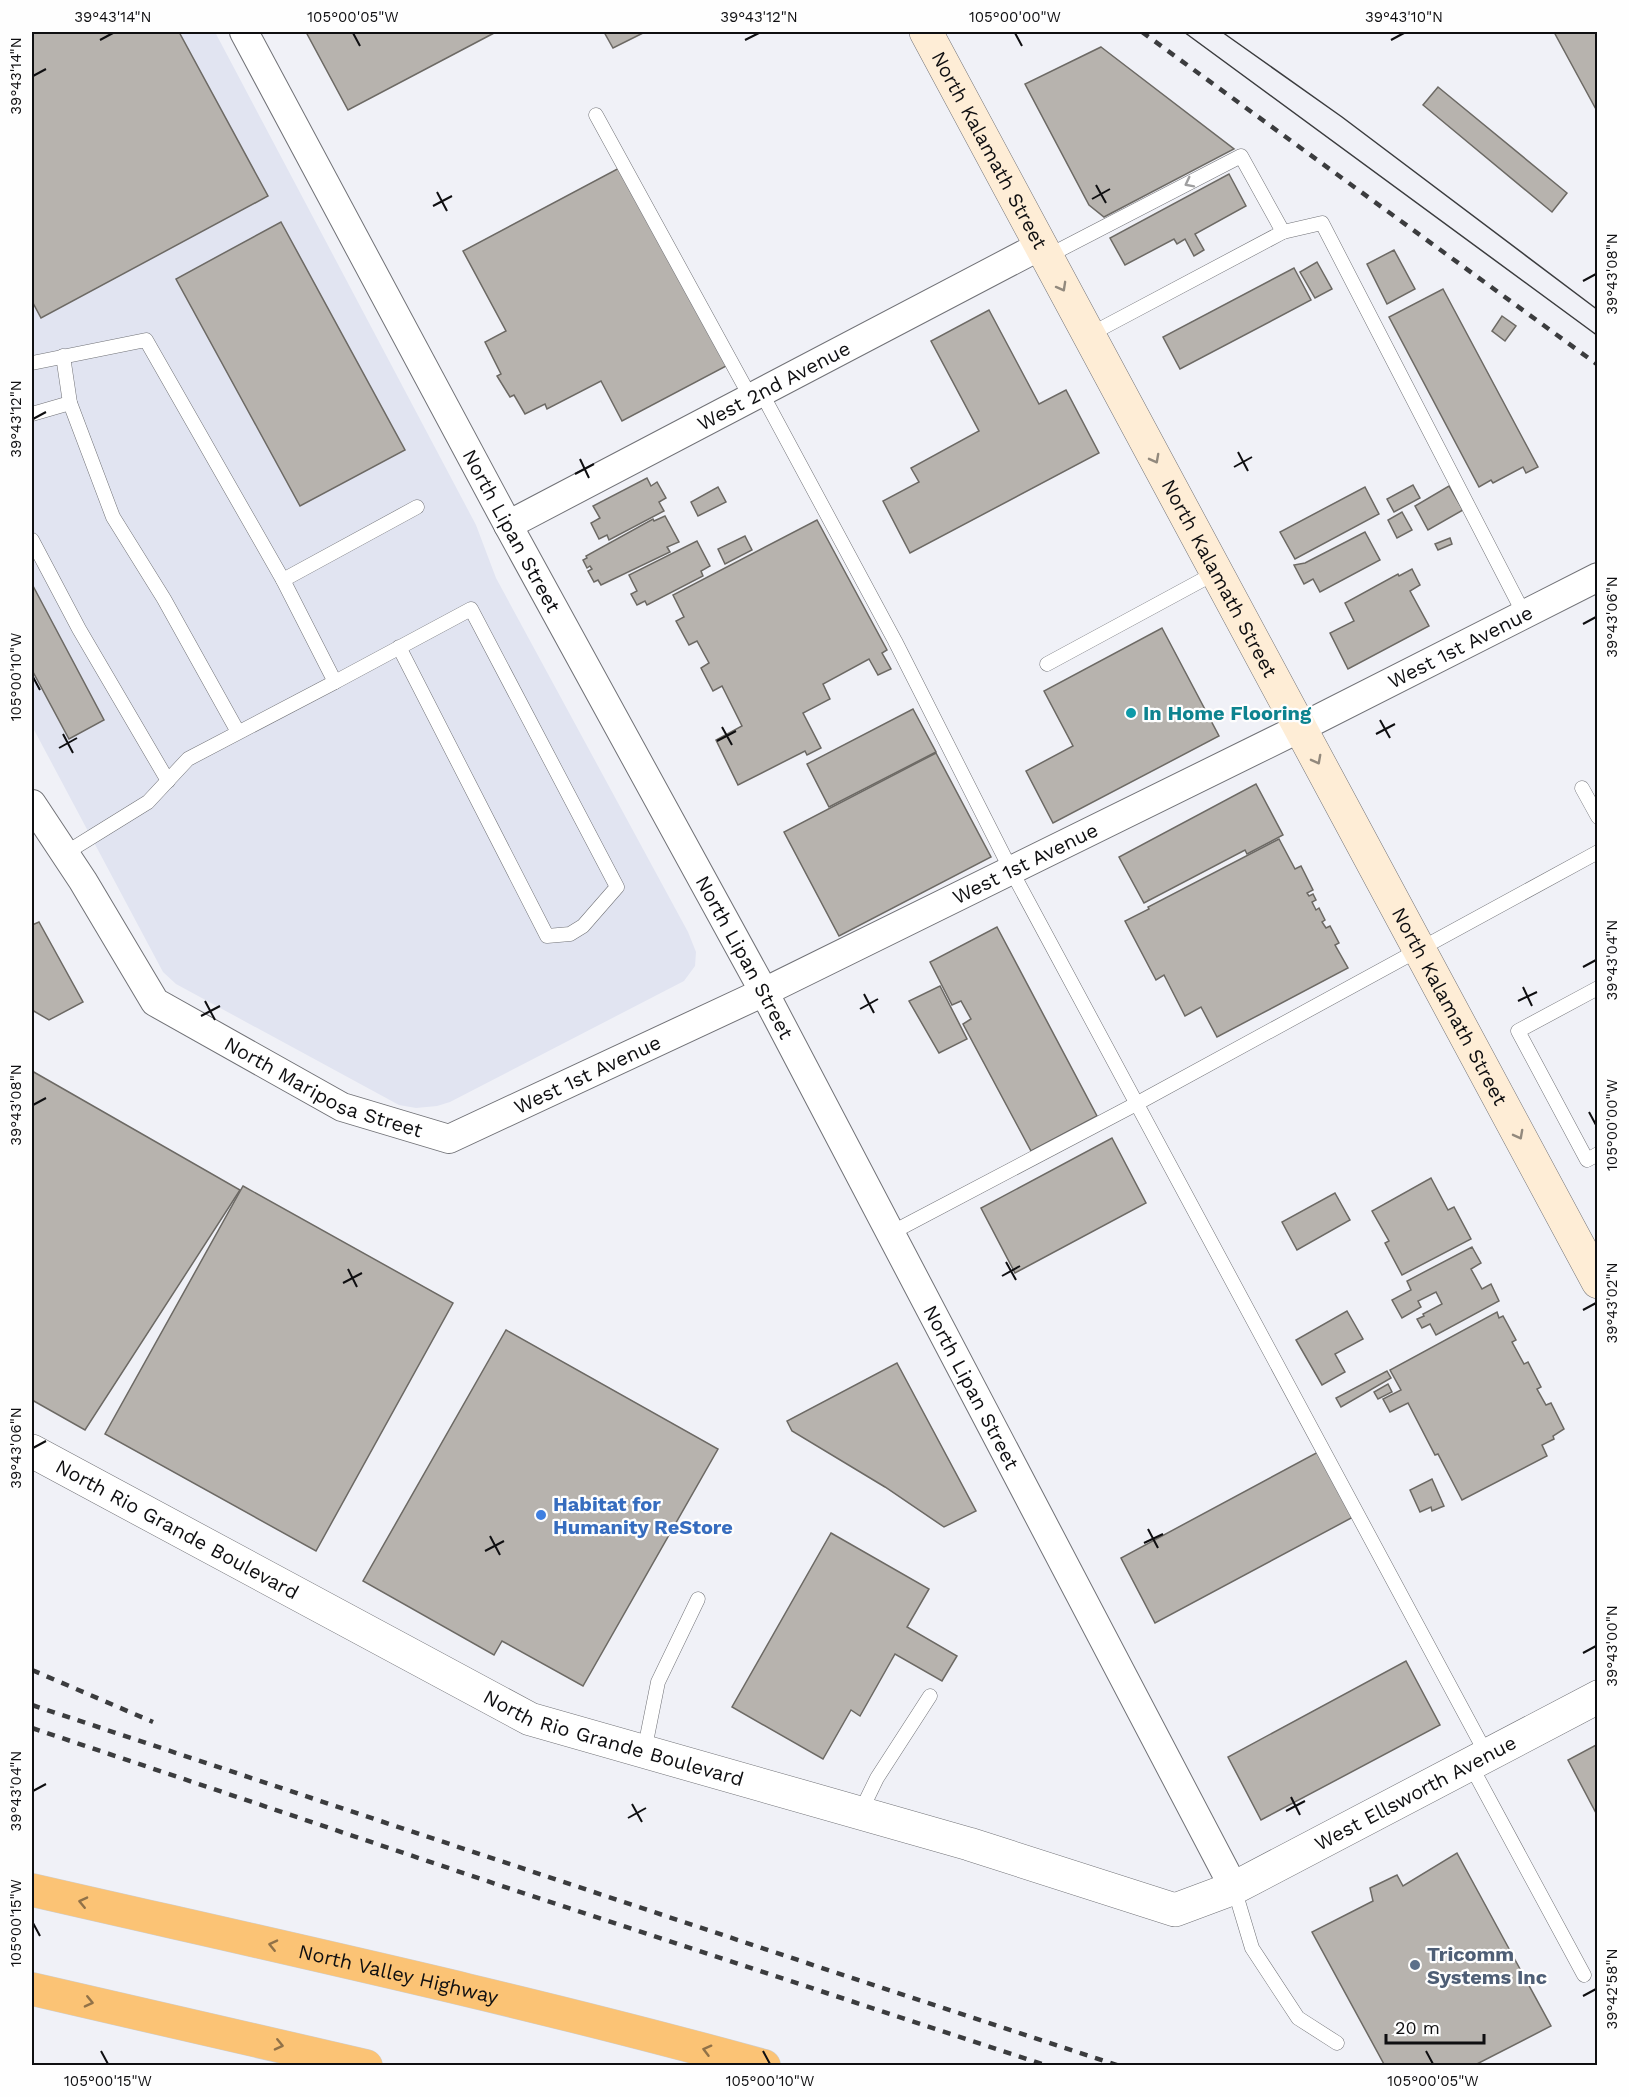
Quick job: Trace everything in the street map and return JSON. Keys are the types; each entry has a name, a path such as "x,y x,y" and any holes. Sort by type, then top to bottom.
{"highway":[{"name":"North Valley Highway","path":"32,1890 448,1986 764,2066"},
{"path":"32,1989 366,2066"}],"main road":[{"name":"North Kalamath Street","path":"926,32 1598,1282"}],"street":[{"name":"North Lipan Street","path":"244,32 508,525 764,992 1234,1888"},
{"name":"West 2nd Avenue","path":"508,525 756,395 1043,251"},
{"name":"West 1st Avenue","path":"449,1139 764,992 1300,728 1598,577"},
{"name":"North Mariposa Street","path":"32,804 155,1002 342,1107 449,1139"},
{"name":"North Rio Grande Boulevard","path":"32,1450 530,1719 969,1844 1175,1910 1234,1888"},
{"name":"West Ellsworth Avenue","path":"1234,1888 1598,1697"}],"lane":[{"path":"596,115 895,641 1011,870 1136,1104 1478,1760 1584,1975"},
{"path":"1043,251 1241,156 1283,232"},
{"path":"1089,336 1283,232 1322,223 1524,614"},
{"path":"32,361 146,340 283,580 334,682"},
{"path":"63,356 70,403 113,517 164,599 238,732"},
{"path":"32,414 70,403"},
{"path":"283,580 417,507"},
{"path":"32,540 79,629 168,781"},
{"path":"1047,664 1217,572"},
{"path":"64,854 148,802 188,759 238,732 334,682 399,647 471,609 617,886 583,926 570,934 548,936 399,647"},
{"path":"1582,788 1598,818"},
{"path":"891,1233 1136,1104 1598,852"},
{"path":"1598,988 1518,1030 1587,1160 1598,1154"},
{"path":"644,1752 658,1682 698,1599"},
{"path":"860,1813 877,1778 930,1696"},
{"path":"1234,1888 1252,1947 1298,2018 1337,2043"}],"shaded area":[{"path":"32,32 215,32 476,525 496,578 688,932 696,952 695,966 684,981 450,1102 416,1108 399,1105 176,984 163,972 32,726"}],"building":[{"path":"32,32 179,32 268,196 41,318 32,301"},
{"path":"306,32 496,32 348,110"},
{"path":"604,32 645,32 613,48"},
{"path":"1554,32 1598,32 1598,113"},
{"path":"1101,47 1234,149 1104,217 1089,205 1025,84"},
{"path":"1438,87 1567,193 1552,212 1423,105"},
{"path":"623,166 730,364 622,421 601,381 547,409 545,404 525,414 514,395 510,397 497,376 501,374 485,342 506,331 463,251"},
{"path":"1229,174 1246,206 1195,234 1204,250 1194,256 1185,239 1177,244 1174,239 1125,265 1110,238"},
{"path":"281,222 405,450 300,506 176,279"},
{"path":"1394,250 1415,289 1387,304 1367,264"},
{"path":"1317,262 1332,289 1315,298 1300,272"},
{"path":"1294,268 1311,300 1180,369 1163,337"},
{"path":"1443,289 1538,467 1526,473 1523,467 1493,483 1491,480 1479,487 1389,317"},
{"path":"989,310 1039,404 1066,390 1099,453 910,553 883,501 919,482 911,468 979,431 931,341"},
{"path":"1502,316 1516,326 1505,341 1492,331"},
{"path":"647,478 651,486 657,482 666,498 659,502 664,511 609,540 607,535 599,539 591,523 600,518 593,506"},
{"path":"1413,485 1420,498 1394,512 1387,499"},
{"path":"1449,486 1463,510 1428,530 1415,506"},
{"path":"718,487 726,502 698,516 691,502"},
{"path":"1365,487 1379,514 1295,559 1280,532"},
{"path":"1402,512 1412,530 1397,538 1388,520"},
{"path":"665,516 679,542 667,547 670,552 601,585 598,580 594,582 588,571 592,569 590,566 587,568 583,560 587,558 586,556 653,519 654,521"},
{"path":"817,520 887,650 882,653 891,669 878,675 869,659 823,684 830,699 803,713 821,748 807,755 805,751 738,785 716,740 742,726 722,686 713,691 701,668 709,663 697,641 689,645 676,621 684,617 673,595"},
{"path":"1365,532 1380,560 1320,592 1313,579 1304,584 1294,565 1305,563"},
{"path":"745,536 752,550 725,564 718,549"},
{"path":"1450,538 1452,544 1438,550 1435,544"},
{"path":"697,541 710,566 701,571 703,576 647,605 645,601 637,605 631,594 637,591 629,575"},
{"path":"1412,569 1420,585 1410,591 1429,626 1348,669 1330,633 1354,621 1345,603 1398,574 1399,576"},
{"path":"32,584 104,720 69,739 32,670"},
{"name":"In Home Flooring","path":"1162,628 1219,736 1053,823 1026,771 1073,746 1044,691"},
{"path":"913,709 936,752 829,807 807,764"},
{"path":"936,753 991,857 839,936 784,832"},
{"path":"1256,784 1283,835 1247,854 1245,850 1144,903 1119,857"},
{"path":"1279,839 1295,869 1301,866 1313,890 1307,893 1309,896 1313,894 1316,900 1312,902 1316,910 1319,908 1326,928 1330,926 1339,943 1335,945 1348,968 1217,1037 1201,1007 1185,1016 1164,975 1156,980 1125,921"},
{"path":"39,922 83,1002 49,1020 32,1010 32,925"},
{"path":"997,927 1097,1116 1031,1151 963,1024 971,1019 961,1001 952,1005 930,962"},
{"path":"940,986 967,1039 939,1053 909,1001"},
{"path":"32,1071 240,1190 85,1430 32,1400"},
{"path":"1112,1138 1146,1203 1015,1273 981,1208"},
{"path":"1431,1178 1448,1210 1454,1207 1471,1239 1402,1275 1385,1243 1389,1241 1372,1211"},
{"path":"243,1186 453,1303 316,1551 105,1434"},
{"path":"1335,1193 1350,1220 1297,1250 1282,1222"},
{"path":"1472,1247 1481,1263 1471,1269 1482,1289 1491,1284 1499,1301 1436,1335 1430,1324 1422,1328 1417,1319 1442,1304 1436,1292 1418,1301 1421,1307 1402,1318 1392,1300 1411,1290 1407,1281"},
{"path":"1347,1311 1363,1339 1335,1354 1345,1372 1322,1385 1296,1340"},
{"path":"1497,1312 1499,1318 1503,1316 1516,1340 1512,1342 1524,1364 1528,1362 1541,1387 1537,1389 1546,1405 1551,1403 1564,1429 1553,1436 1554,1439 1542,1445 1547,1456 1462,1500 1408,1403 1390,1412 1383,1399 1401,1390 1390,1370"},
{"name":"Habitat for Humanity ReStore","path":"506,1330 718,1449 583,1686 502,1641 494,1655 363,1581"},
{"path":"897,1363 976,1511 944,1527 885,1487 792,1431 787,1421"},
{"path":"1387,1371 1391,1378 1341,1407 1336,1398"},
{"path":"1388,1384 1392,1392 1378,1399 1374,1392"},
{"path":"1320,1451 1355,1516 1155,1623 1121,1558"},
{"path":"1432,1479 1444,1506 1432,1511 1431,1507 1420,1512 1410,1490"},
{"path":"831,1533 929,1589 907,1627 957,1656 942,1681 895,1654 860,1716 851,1710 823,1759 732,1707"},
{"path":"1406,1661 1440,1725 1261,1820 1228,1757"},
{"path":"1598,1744 1598,1812 1596,1813 1568,1760"},
{"path":"1457,1853 1551,2026 1473,2066 1385,2066 1312,1932 1373,1901 1370,1888 1397,1875 1403,1886"}],"tram line":[{"path":"1184,32 1598,336"},
{"path":"1222,32 1342,117 1598,310"}],"railway":[{"path":"1142,32 1598,365"},
{"path":"32,1670 153,1722"},
{"path":"32,1705 1120,2066"},
{"path":"32,1728 1048,2066"}],"place":[{"name":"In Home Flooring","path":"1131,713"},
{"name":"Habitat for Humanity ReStore","path":"541,1515"},
{"name":"Tricomm Systems Inc","path":"1415,1965"}]}
